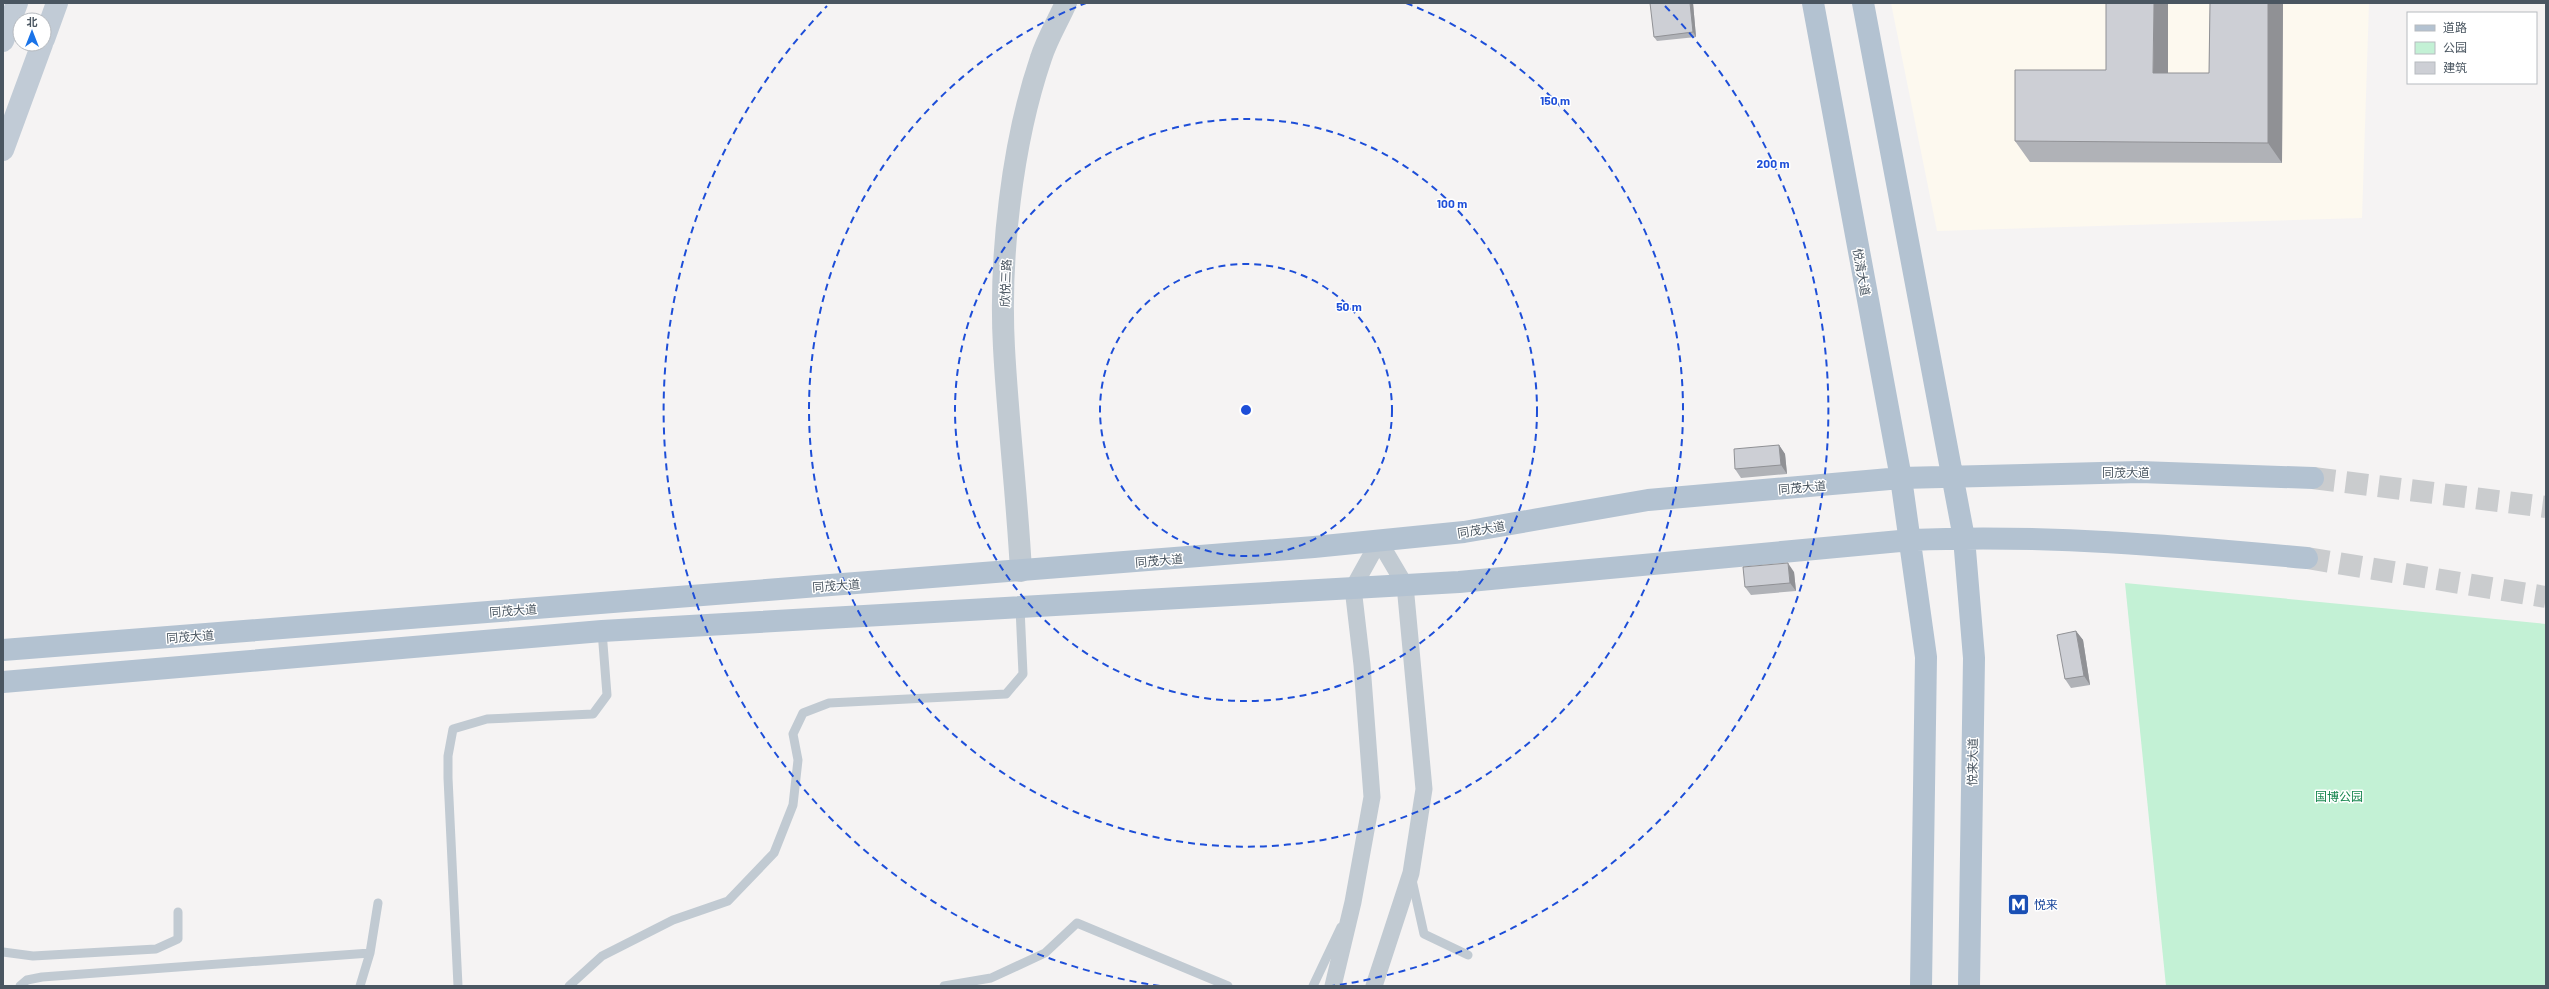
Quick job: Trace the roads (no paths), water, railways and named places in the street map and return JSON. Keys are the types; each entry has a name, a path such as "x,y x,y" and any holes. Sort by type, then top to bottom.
{"main road":[{"path":"3,41 17,3"},
{"path":"52,16 57,3"},
{"name":"悦清大道","path":"1813,3 1901,478 1911,540"},
{"path":"1863,3 1964,538"},
{"path":"3,150 39,52"},
{"name":"同茂大道","path":"3,650 1022,571 1378,541 1464,532 1648,500 1901,478 1952,475 2140,472 2313,478"},
{"path":"3,682 602,631 1405,585 1911,540 1964,538 2142,543 2307,558"},
{"name":"悦来大道","path":"1964,538 1974,658 1969,986"},
{"path":"1911,540 1926,657 1920,986"}],"street":[{"name":"欣悦三路","path":"1022,571 1004,346 1006,240 1012,183 1025,117 1041,57 1066,3"},
{"path":"1374,986 1411,873 1424,789 1405,585 1378,541"},
{"path":"1333,986 1353,902 1372,797 1362,665 1353,588 1378,541"}],"lane":[{"path":"570,986 602,956 673,920 728,901 774,852 793,805 798,760 793,734 803,714 829,702 1006,694 1023,674 1020,608"},
{"path":"458,986 448,778 448,756 453,729 487,719 593,714 607,695 602,631"},
{"path":"1411,873 1424,934 1468,955"},
{"path":"1313,986 1353,902"},
{"path":"360,986 370,953 378,903"},
{"path":"3,952 33,956 156,949 178,939 178,912"},
{"path":"944,986 990,978 1045,953 1077,923 1228,986"},
{"path":"20,986 27,980 42,977 370,953"}],"tunnel":[{"path":"2313,478 2546,507"},
{"path":"2307,558 2546,597"}],"place":[{"name":"悦来","path":"2019,904"}],"park label":[{"name":"国博公园","path":"2339,796"}]}
